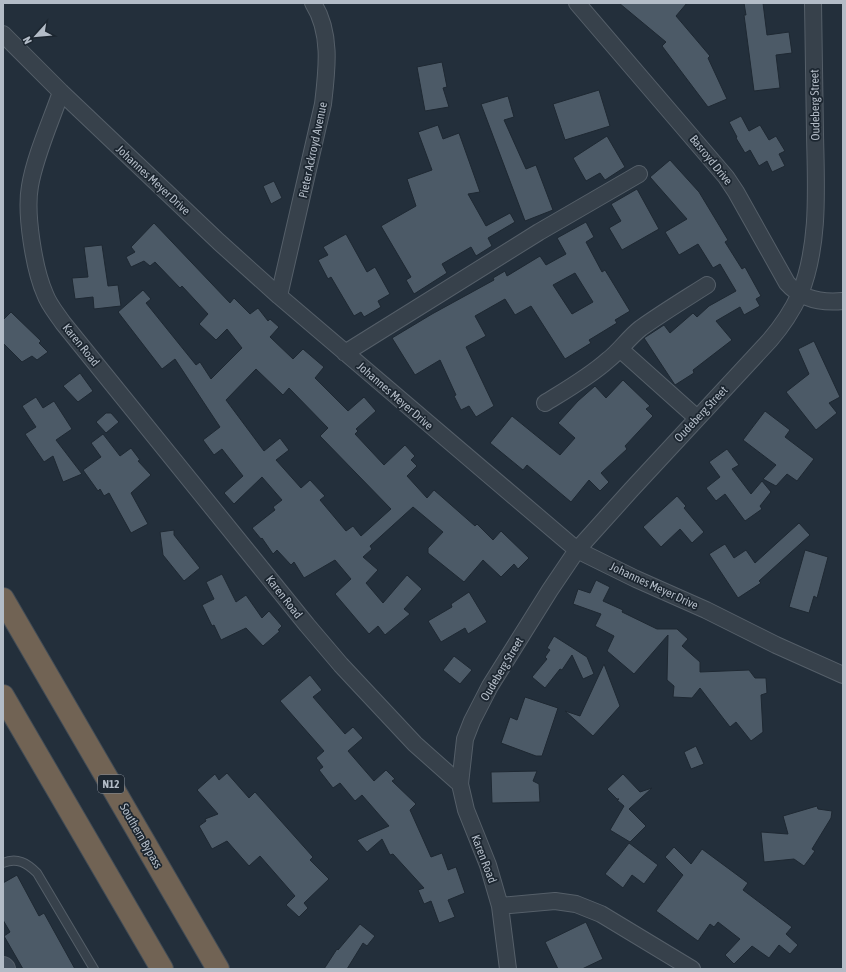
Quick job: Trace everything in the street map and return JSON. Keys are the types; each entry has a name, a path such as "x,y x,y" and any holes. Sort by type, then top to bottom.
{"highway":[{"name":"Southern Bypass","path":"3,599 218,969"},
{"path":"3,696 162,969"}],"street":[{"name":"Pieter Ackroyd Avenue","path":"279,296 323,104 326,80 327,48 321,21 313,3"},
{"name":"Basroyd Drive","path":"577,3 726,178 736,192 782,277 790,287 800,294 821,302 843,301"},
{"name":"Oudeberg Street","path":"460,784 464,739 472,721 490,686 577,550 770,340 784,323 800,294 811,254 816,199 813,3"},
{"name":"Johannes Meyer Drive","path":"3,34 61,92 214,237 279,296 577,550 636,579 706,610 776,645 843,675"},
{"name":"Karen Road","path":"61,92 34,169 29,195 34,253 38,275 46,296 63,323 307,625 341,665 415,744 460,784 466,810 488,865 500,906 508,969"},
{"path":"345,353 539,232 639,174"},
{"path":"544,403 606,362 640,329 707,284"},
{"path":"620,350 697,418"},
{"path":"500,906 555,901 576,904 601,914 692,969"}],"lane":[{"path":"3,863 13,860 23,862 37,873 94,969"}],"building":[{"path":"619,3 687,3 676,16 710,56 708,58 727,99 708,107 662,46 666,42"},
{"path":"744,3 763,3 767,35 789,32 792,53 776,55 780,88 754,91 744,15 746,15"},
{"path":"442,62 447,87 443,88 449,107 425,111 417,67"},
{"path":"599,90 610,126 565,140 553,104"},
{"path":"508,96 514,117 504,120 526,169 536,165 553,210 525,221 481,104"},
{"path":"741,116 749,131 760,125 769,140 776,136 785,151 779,154 785,166 772,172 767,161 759,166 750,150 745,153 729,122"},
{"path":"438,125 443,139 459,133 480,192 468,194 486,226 510,213 515,222 488,238 492,246 476,256 471,247 442,264 447,273 414,294 406,280 411,277 381,226 416,206 407,179 432,170 418,132"},
{"path":"607,136 625,167 605,180 600,173 586,181 573,158"},
{"path":"670,160 699,192 728,240 725,242 742,269 745,267 761,296 756,299 760,306 744,315 740,307 716,321 732,340 693,370 694,373 675,385 644,338 664,325 670,333 693,313 697,317 709,306 736,291 720,264 713,268 698,244 679,255 665,232 687,219 650,177"},
{"path":"274,181 282,198 271,204 263,186"},
{"path":"637,189 659,229 622,250 609,228 621,221 611,204"},
{"path":"586,222 594,237 586,242 602,272 605,270 630,311 615,320 617,323 589,340 591,343 565,359 531,306 515,315 505,299 475,316 486,336 466,347 494,406 476,417 469,406 461,410 440,360 415,375 392,338 494,280 493,278 505,271 507,276 540,256 546,265 566,254 557,238","holes":["575,273 593,302 572,314 553,285"]},
{"path":"154,223 230,303 234,298 250,314 258,308 268,321 270,319 279,327 270,337 293,359 303,349 324,367 315,378 348,411 364,397 376,411 356,429 358,431 355,434 384,465 405,445 415,456 411,460 417,466 407,476 427,498 434,490 475,526 477,524 493,540 501,531 529,558 518,569 514,564 501,577 483,560 464,582 428,553 428,548 443,532 413,507 370,546 372,549 363,557 378,570 366,583 383,603 407,575 422,589 404,609 410,614 385,635 378,626 369,634 335,594 351,579 335,560 304,578 294,562 291,565 277,550 273,554 262,538 261,539 252,528 275,510 273,507 282,500 262,477 234,504 224,493 243,476 222,449 214,455 203,440 220,427 175,359 162,369 118,312 143,290 151,299 146,303 196,365 200,362 211,379 242,348 227,329 216,340 199,324 208,314 182,286 180,288 155,262 150,266 144,261 131,267 126,257 135,252 131,247","holes":["256,369 283,395 289,388 328,428 320,436 391,509 361,536 353,526 346,531 320,500 325,496 310,480 301,488 276,460 289,450 280,438 264,451 226,400"]},
{"path":"346,234 367,272 375,267 390,294 378,301 381,307 364,317 361,312 354,316 331,277 328,279 318,260 328,255 323,247"},
{"path":"102,245 108,286 118,285 121,306 94,309 93,297 75,299 72,278 88,277 84,247"},
{"path":"11,312 41,341 39,343 48,352 37,360 32,356 22,362 3,343 3,320"},
{"path":"814,341 840,397 829,403 837,413 816,430 786,392 809,374 798,349"},
{"path":"80,373 93,391 78,402 63,386"},
{"path":"623,380 650,406 646,409 653,416 625,446 627,449 601,473 609,482 600,491 589,480 571,502 527,465 523,470 490,443 512,416 560,455 575,438 558,423 578,401 595,386 606,398"},
{"path":"36,397 43,408 54,401 72,429 56,440 82,474 63,482 53,456 44,462 25,434 36,427 22,406"},
{"path":"765,411 790,430 785,437 814,459 797,481 787,474 776,486 763,479 776,465 743,440"},
{"path":"106,413 111,413 119,422 106,433 96,422"},
{"path":"103,434 120,456 131,448 140,460 138,461 151,475 131,493 148,524 131,533 109,493 104,496 100,489 98,491 83,470 101,457 91,443"},
{"path":"727,449 739,465 732,469 751,494 762,481 771,492 760,506 762,509 745,521 725,494 716,501 706,488 720,477 709,462"},
{"path":"677,496 686,506 684,508 704,532 692,543 680,529 661,547 643,527"},
{"path":"799,523 810,535 759,581 761,583 738,598 709,554 725,544 734,558 746,550 755,563"},
{"path":"174,530 174,535 200,568 184,581 163,555 160,532"},
{"path":"805,550 828,557 817,598 814,596 809,613 789,607"},
{"path":"222,574 236,602 246,595 262,618 269,611 282,626 278,630 280,631 263,646 246,628 221,640 214,625 212,626 202,605 214,599 206,582"},
{"path":"596,580 610,587 603,601 623,610 622,612 657,629 677,629 688,639 682,646 700,662 700,672 749,670 755,678 766,678 767,693 761,695 763,732 751,741 736,722 730,727 700,688 692,698 673,697 674,686 667,680 668,635 634,674 607,651 614,636 595,626 601,614 573,604 578,589 590,593"},
{"path":"469,592 487,622 468,634 465,628 441,642 428,621 452,607 451,604"},
{"path":"554,636 587,657 594,674 583,679 572,655 562,670 560,669 545,688 532,677 547,659 545,657 550,650 547,648"},
{"path":"454,656 472,670 460,684 443,670"},
{"path":"604,664 620,706 593,736 565,711 580,716"},
{"path":"310,675 322,690 313,697 345,734 353,727 363,738 348,751 374,781 386,770 395,779 392,781 416,804 410,810 431,857 442,853 448,870 456,867 465,893 448,900 455,917 439,923 431,901 424,904 418,890 424,888 393,854 390,855 382,839 367,852 357,840 389,826 362,795 355,801 340,783 333,788 319,770 323,767 316,758 324,751 280,701"},
{"path":"525,697 558,708 542,756 536,756 501,743 510,717 517,720"},
{"path":"696,746 704,764 691,769 684,752"},
{"path":"537,771 533,781 539,784 540,802 492,803 491,772"},
{"path":"227,773 249,798 255,792 313,857 310,860 329,879 304,903 308,908 299,917 286,905 295,896 260,856 249,866 227,841 212,849 199,826 206,821 205,819 218,814 197,790 215,774 219,780"},
{"path":"623,774 640,792 652,788 629,809 646,826 630,842 610,830 624,806 617,800 619,799 617,799 607,789"},
{"path":"817,806 818,809 832,811 831,818 812,849 815,851 804,866 794,859 764,862 761,832 788,834 783,816"},
{"path":"629,843 658,865 644,884 632,875 623,888 605,874"},
{"path":"674,847 691,864 702,849 748,883 743,890 792,927 786,934 798,945 790,954 779,945 769,958 752,946 734,964 725,955 740,939 718,922 714,927 710,924 698,941 656,911 683,875 665,857"},
{"path":"17,875 39,916 44,913 75,969 23,969 4,936 10,932 3,920 3,883"},
{"path":"586,922 603,959 582,969 558,969 545,942"},
{"path":"360,924 375,936 367,946 363,943 347,969 324,969 337,949 338,950"}]}
